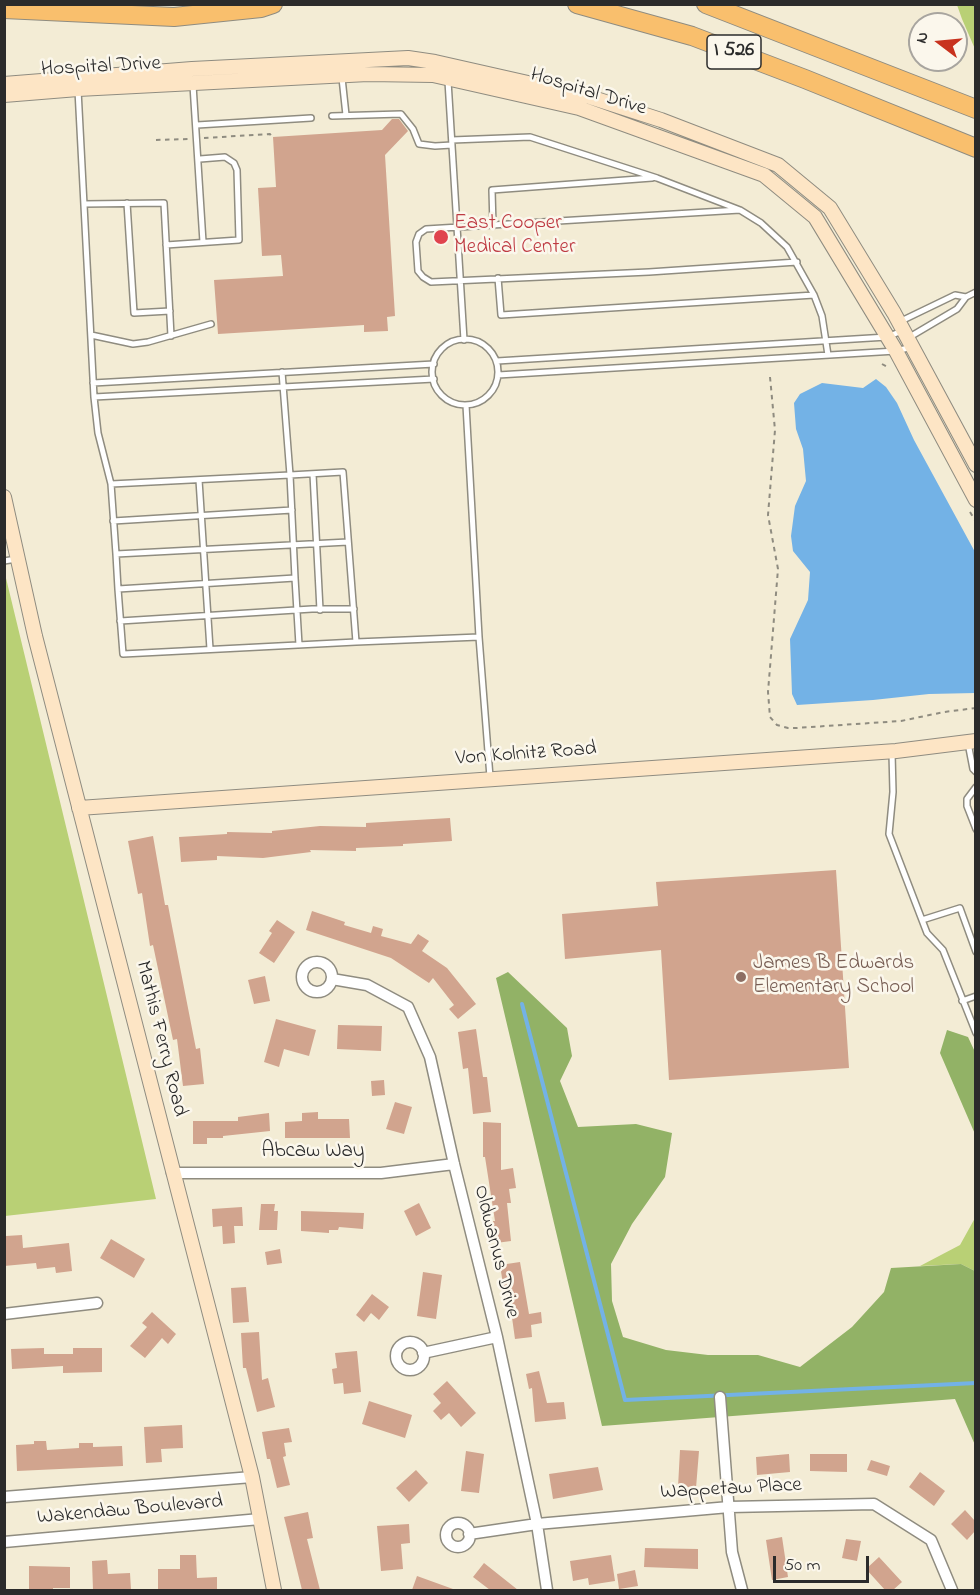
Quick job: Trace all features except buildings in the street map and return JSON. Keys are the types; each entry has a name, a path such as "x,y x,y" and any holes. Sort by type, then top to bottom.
{"highway":[{"path":"4,9 174,17 261,8 273,4"},
{"name":"I 526","path":"577,4 692,36 975,148"},
{"name":"I 526","path":"706,4 975,109"},
{"path":"885,113 975,154"}],"street":[{"name":"Hospital Drive","path":"4,95 77,83 192,69 408,58 449,72 579,108 764,175 815,217 896,351 975,500"},
{"name":"Hospital Drive","path":"4,84 193,84 449,72 590,97 661,120 778,165 830,208 905,334 975,465"},
{"name":"Mathis Ferry Road","path":"4,497 11,555 79,808 252,1477 274,1590"},
{"name":"Von Kolnitz Road","path":"79,808 892,751 972,741"},
{"name":"Oldwanus Drive","path":"332,979 368,985 408,1007 430,1057 497,1337 537,1524 546,1590"},
{"name":"Abcaw Way","path":"172,1173 381,1173 454,1164"},
{"path":"4,1314 97,1302"},
{"path":"423,1353 497,1337"},
{"path":"720,1397 732,1552 742,1590"},
{"name":"Wakendaw Boulevard","path":"4,1497 252,1477"},
{"name":"Wappetaw Place","path":"469,1534 537,1524 729,1507 874,1504 931,1540 952,1590"},
{"name":"Wakendaw Boulevard","path":"4,1542 260,1520"}],"lane":[{"path":"340,61 346,115"},
{"path":"192,69 204,242"},
{"path":"449,72 464,340"},
{"path":"77,83 94,397 98,433 111,484 123,654 478,637"},
{"path":"332,116 401,114 413,129 419,144 435,146 530,137 657,178 740,210 761,223 787,247 814,295 822,316 828,355"},
{"path":"197,125 311,118"},
{"path":"166,245 238,240 237,170 234,163 225,157 200,159"},
{"path":"494,226 492,190 657,178"},
{"path":"84,204 164,202 171,336"},
{"path":"127,203 134,313 170,311"},
{"path":"740,210 426,230 419,234 416,242 418,271 430,282 649,272 796,262"},
{"path":"498,278 501,315 814,295"},
{"path":"497,362 887,337 905,334 957,309 966,297 975,292"},
{"path":"498,375 896,351 905,334 955,295 966,297"},
{"path":"91,335 133,344 211,324"},
{"path":"457,340 472,340 482,344 491,351 497,362 498,375 493,390 485,398 473,404 466,405 450,401 441,395 434,380 434,364 438,353 446,345 457,340"},
{"path":"93,383 434,364"},
{"path":"282,372 299,645"},
{"path":"94,397 434,380"},
{"path":"466,405 478,637 490,779"},
{"path":"111,484 343,472 356,642"},
{"path":"314,474 320,609"},
{"path":"199,480 210,649"},
{"path":"113,521 292,510"},
{"path":"116,554 348,542"},
{"path":"118,590 295,578"},
{"path":"120,621 297,610 354,609"},
{"path":"972,741 975,772"},
{"path":"892,751 893,792 889,834 927,933 943,950 975,1033"},
{"path":"975,787 967,799 967,806 975,829"},
{"path":"922,920 960,908 975,951"},
{"path":"962,1001 975,996"}],"path":[{"path":"156,140 270,134 273,139"},
{"path":"770,377 775,430 768,515 778,569 768,692 770,717 777,725 796,728 901,721 975,708"}],"green space":[{"path":"957,5 975,5 975,49 968,33 968,12 960,12"},
{"path":"5,574 156,1199 5,1216"},
{"path":"508,972 567,1028 572,1056 560,1081 578,1127 636,1124 672,1133 665,1177 632,1224 611,1264 612,1301 623,1337 666,1350 708,1355 758,1355 800,1367 852,1327 884,1292 891,1268 961,1264 975,1271 975,1445 955,1399 602,1426 496,978"},
{"path":"947,1030 968,1037 975,1052 975,1134 940,1053"},
{"path":"975,1218 975,1271 961,1264 920,1266 960,1245"}],"water":[{"path":"876,379 886,387 897,403 914,440 975,552 975,693 929,694 797,705 792,694 790,639 808,600 810,572 793,551 791,536 795,506 806,481 803,449 796,429 794,403 800,394 822,383 863,388"}],"waterway":[{"path":"522,1004 625,1400 976,1383"}],"place":[{"name":"East Cooper Medical Center","path":"441,237"},
{"name":"James B Edwards Elementary School","path":"741,977"}]}
